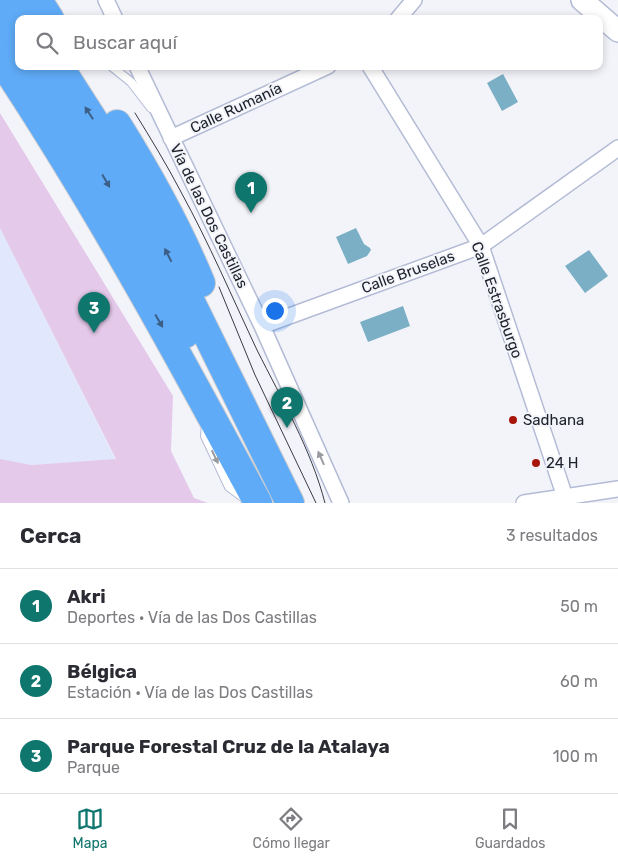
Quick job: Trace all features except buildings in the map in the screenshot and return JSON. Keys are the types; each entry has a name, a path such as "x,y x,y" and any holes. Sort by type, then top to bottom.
{"highway":[{"path":"9,0 42,13"},
{"path":"0,21 15,41"},
{"path":"10,66 170,340 258,503"},
{"path":"10,66 86,146 136,234 180,323 262,503"},
{"path":"62,70 109,144 153,225 292,503"},
{"path":"83,70 138,158 184,242 292,503"}],"main road":[{"path":"582,0 599,15"},
{"path":"603,18 618,31"}],"street":[{"path":"106,0 113,15"},
{"path":"401,15 414,0"},
{"name":"Vía de las Dos Castillas","path":"139,70 262,326 341,503"},
{"name":"Calle Rumanía","path":"168,132 318,70"},
{"name":"Calle Estrasburgo","path":"372,70 481,246 565,497"},
{"name":"Calle Bruselas","path":"262,326 481,246 618,148"},
{"path":"524,503 618,489"}],"lane":[{"path":"116,70 131,82 168,132"},
{"path":"208,410 205,436 229,487 250,503"}],"shaded area":[{"path":"0,113 173,396 171,451 194,498 208,503 0,503 0,459 31,465 116,459 0,228"},
{"path":"0,228 116,460 31,465 0,461"}],"water":[{"path":"503,74 518,102 502,111 487,83"},
{"path":"356,228 364,244 371,250 367,256 348,264 336,237"},
{"path":"589,250 608,276 585,293 565,266"},
{"path":"403,306 410,326 368,342 360,322"}],"tram line":[{"path":"135,113 170,172 211,250 257,350 304,444 325,503"},
{"path":"219,287 255,375 316,503"}],"place":[{"name":"Akri","path":"251,213"},
{"name":"Parque Forestal Cruz de la Atalaya","path":"94,333"},
{"name":"Sadhana","path":"513,420"},
{"name":"Bélgica","path":"287,428"},
{"name":"24 H","path":"536,463"}]}
